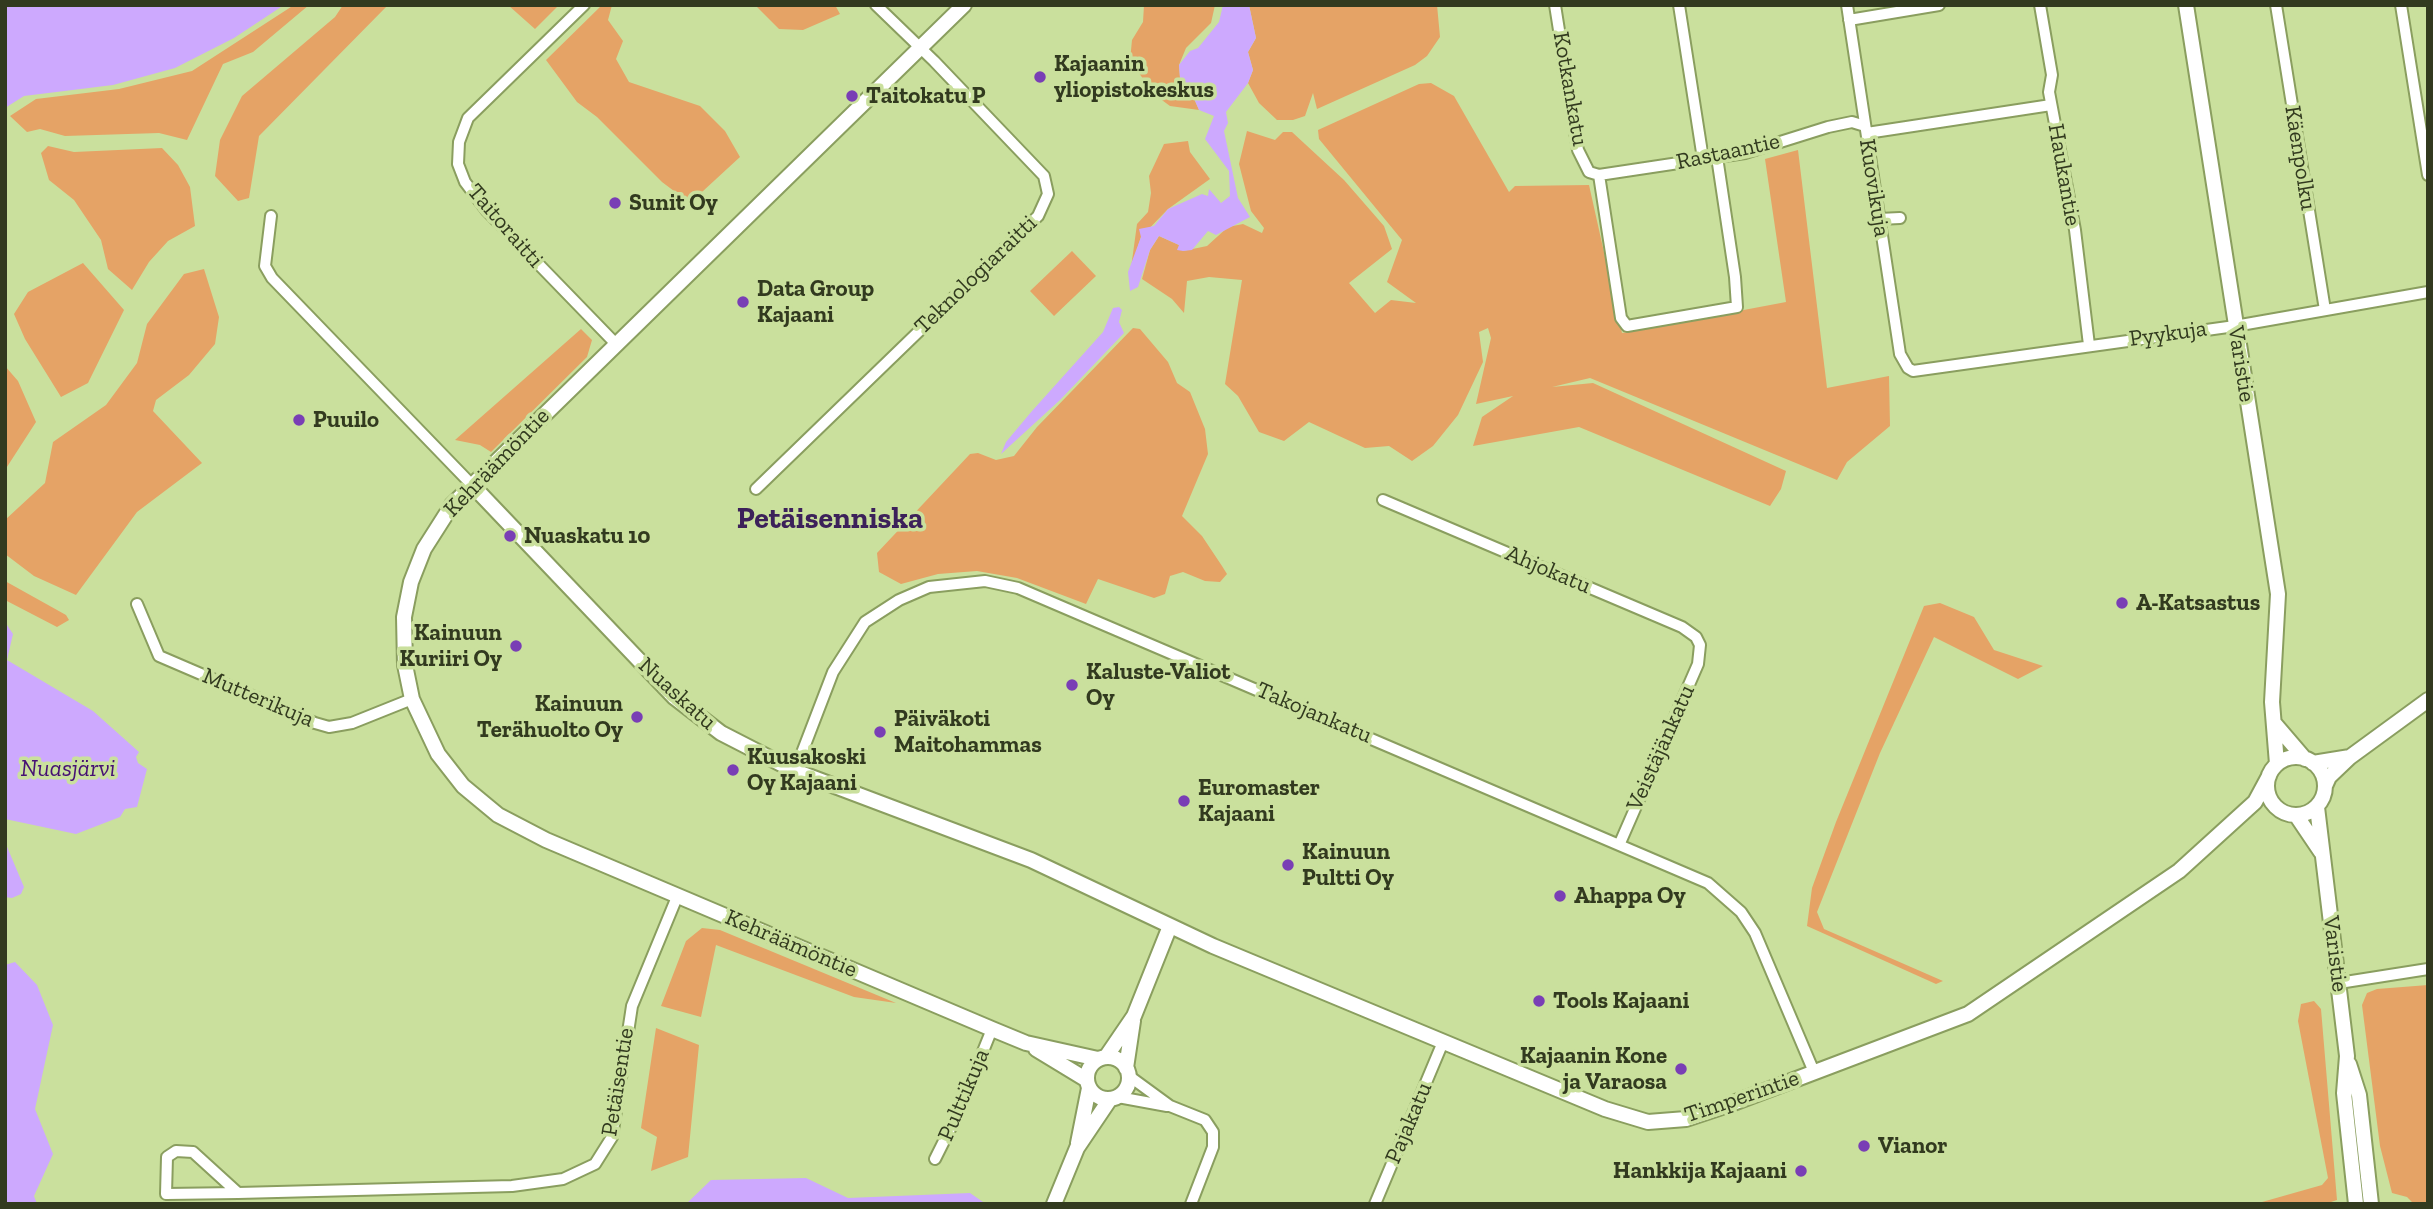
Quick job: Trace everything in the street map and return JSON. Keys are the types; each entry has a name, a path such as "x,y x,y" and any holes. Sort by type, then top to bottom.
{"street":[{"name":"Taitoraitti","path":"584,5 468,118 458,142 458,164 465,182 487,211 617,344"},
{"name":"Teknologiaraitti","path":"756,489 1038,216 1046,205 1048,194 1044,176 876,5"},
{"name":"Kehräämöntie","path":"964,5 452,505 424,549 411,582 404,617 405,665 412,699 438,754 463,786 498,815 546,840 677,897 1026,1043 1088,1084"},
{"name":"Kotkankatu","path":"1555,5 1578,150 1594,173 1621,318 1627,326 1737,307 1717,157"},
{"path":"1679,5 1703,159"},
{"name":"Kuovikuja","path":"1847,5 1900,354 1908,368"},
{"path":"1849,20 1939,5"},
{"name":"Haukantie","path":"2040,5 2052,75 2051,105 2075,230 2090,345"},
{"name":"Varistie","path":"2186,5 2278,594 2278,636 2273,675 2273,770"},
{"name":"Käenpolku","path":"2276,5 2325,310"},
{"path":"2401,5 2428,175"},
{"name":"Rastaantie","path":"1594,173 1717,157 1757,149 1852,122 1866,129 2051,105"},
{"name":"Nuaskatu","path":"271,216 265,266 272,278 674,698 720,733 795,771 1031,860 1170,926"},
{"path":"1879,219 1900,218"},
{"name":"Pyykuja","path":"1908,368 1920,372 2090,345 2235,326 2428,292"},
{"name":"Ahjokatu","path":"1383,500 1682,627 1696,637 1700,653"},
{"name":"Takojankatu","path":"795,771 833,671 866,622 899,600 929,587 985,582 1018,588 1620,843 1708,883 1741,912 1775,975 1814,1072"},
{"name":"Mutterikuja","path":"137,604 159,656 315,723 329,727 352,723 412,699"},
{"name":"Veistäjänkatu","path":"1620,843 1700,653"},
{"path":"2296,815 2317,807 2329,777 2350,757 2428,700"},
{"path":"2275,724 2324,777 2325,786"},
{"path":"2321,852 2296,815 2278,809 2268,794 2273,770 2287,759 2309,761 2350,757"},
{"name":"Timperintie","path":"1170,926 1623,1116 1648,1122 1686,1119 1919,1035 1968,1014 2179,871 2255,802 2273,770"},
{"name":"Varistie","path":"2317,807 2347,1056 2359,1095 2371,1204"},
{"name":"Timperintie","path":"2237,821 2278,809"},
{"name":"Petäisentie","path":"238,1193 192,1152 176,1151 167,1157 166,1194 238,1193 512,1186 563,1179 595,1164 612,1137 632,1006 677,897"},
{"path":"1054,1204 1077,1148 1089,1068 1102,1058 1134,1016 1170,926"},
{"path":"2339,983 2428,969"},
{"path":"1077,1148 1114,1098 1126,1088 1134,1016"},
{"name":"Pulttikuja","path":"935,1159 960,1111 992,1029"},
{"name":"Pajakatu","path":"1375,1204 1443,1042"},
{"name":"Kehräämöntie","path":"1026,1043 1102,1058"},
{"name":"Varistie","path":"2347,1056 2344,1093 2356,1204"},
{"path":"1102,1058 1118,1059 1128,1072 1170,1106"},
{"path":"1088,1084 1098,1097 1170,1106 1205,1121 1213,1132 1213,1147 1191,1204"}],"shaded area":[{"path":"294,5 309,5 253,52 223,64 187,140 159,133 65,136 40,129 27,132 10,116 36,99 119,89 192,71"},
{"path":"343,5 388,5 259,136 249,198 238,201 215,176 220,140 242,96 335,17"},
{"path":"508,5 559,5 535,29"},
{"path":"602,5 612,5 608,20 623,41 616,59 629,82 700,106 725,131 740,157 690,203 662,182 597,117 577,102 546,60"},
{"path":"755,5 835,5 840,14 803,30 779,29"},
{"path":"1144,5 1215,5 1211,23 1186,48 1179,65 1180,78 1189,87 1199,110 1170,106 1155,95 1130,61 1132,40 1143,22"},
{"path":"1249,5 1437,5 1440,37 1427,56 1415,65 1317,109 1313,93 1305,116 1293,120 1277,120 1259,103 1248,83 1253,70 1248,52 1256,38"},
{"path":"1431,83 1454,96 1509,192 1515,186 1589,185 1622,333 1786,302 1765,159 1798,150 1827,388 1889,376 1890,426 1847,462 1837,480 1590,378 1552,387 1593,383 1786,471 1781,489 1770,506 1579,427 1473,446 1482,417 1513,396 1476,404 1491,338 1488,328 1479,332 1483,362 1458,415 1433,446 1412,461 1389,446 1365,448 1309,422 1284,441 1259,432 1238,396 1225,384 1242,280 1209,277 1187,281 1184,313 1172,299 1142,279 1150,250 1159,236 1179,245 1183,251 1207,246 1228,227 1243,224 1262,233 1264,228 1251,211 1239,164 1247,131 1275,140 1283,132 1292,132 1344,180 1384,226 1392,249 1349,283 1375,313 1391,300 1416,303 1387,282 1402,240 1319,139 1318,130 1419,84"},
{"path":"1188,141 1190,152 1210,179 1168,209 1141,237 1131,268 1137,224 1148,212 1151,193 1149,176 1164,144"},
{"path":"48,146 74,152 162,148 178,165 190,187 195,226 168,241 149,262 132,290 108,269 101,240 74,200 49,180 41,153"},
{"path":"1072,251 1096,276 1054,316 1030,291"},
{"path":"83,263 124,310 88,383 61,397 25,339 14,314 28,292"},
{"path":"204,269 219,317 215,344 189,375 156,400 153,411 202,463 137,512 76,595 34,576 5,554 5,520 45,483 53,442 106,405 137,363 147,324 184,274"},
{"path":"1133,328 1140,329 1168,362 1177,383 1190,392 1205,429 1208,454 1182,516 1202,536 1227,574 1220,582 1205,581 1183,572 1170,576 1165,594 1154,598 1098,579 1086,604 1017,578 977,571 938,574 901,584 879,572 877,553 970,454 978,453 996,460 1014,456 1037,427"},
{"path":"581,329 592,340 587,357 491,452 480,445 455,440"},
{"path":"5,366 18,381 36,422 5,470"},
{"path":"5,581 66,615 69,620 57,627 5,600"},
{"path":"1940,603 1974,617 1994,650 2043,666 2018,679 1934,637 1880,753 1817,912 1824,929 1943,981 1936,984 1807,926 1812,888 1836,822 1924,606"},
{"path":"702,928 720,930 896,1003 854,997 716,945 701,1017 661,1006 686,941"},
{"path":"2428,985 2428,1203 2414,1204 2407,1197 2392,1193 2380,1146 2362,1005 2367,993 2377,989"},
{"path":"2314,1001 2321,1009 2337,1200 2325,1204 2255,1204 2322,1185 2328,1178 2298,1021 2301,1004"},
{"path":"656,1028 699,1045 688,1157 651,1171 657,1137 641,1128"}],"water":[{"path":"5,5 284,5 234,38 175,68 113,85 24,96 5,108"},
{"path":"1223,5 1249,5 1256,38 1248,52 1253,70 1248,83 1226,112 1228,123 1224,131 1238,198 1250,217 1216,235 1208,231 1192,250 1177,250 1179,245 1159,236 1150,250 1138,287 1130,291 1128,272 1141,237 1139,229 1154,226 1168,209 1202,194 1208,196 1209,189 1221,203 1230,196 1229,171 1205,139 1214,116 1199,110 1189,87 1180,78 1179,65 1190,51 1198,48 1219,22"},
{"path":"1119,307 1122,310 1119,322 1124,333 1060,400 1001,454 1006,442 1103,332 1113,308"},
{"name":"Nuasjärvi","path":"5,622 13,634 7,660 93,711 139,752 136,757 138,763 147,769 137,807 125,809 120,817 76,834 5,819"},
{"name":"Nuasjärvi","path":"5,842 24,887 21,894 12,898 5,897"},
{"path":"15,962 37,985 53,1025 35,1109 53,1154 34,1196 37,1204 5,1204 5,965"},
{"path":"806,1178 848,1198 970,1193 986,1204 686,1204 711,1180"}],"place":[{"name":"Kajaanin yliopistokeskus","path":"1040,77"},
{"name":"Taitokatu P","path":"852,96"},
{"name":"Sunit Oy","path":"615,203"},
{"name":"Data Group Kajaani","path":"743,302"},
{"name":"Puuilo","path":"299,420"},
{"name":"Nuaskatu 10","path":"510,536"},
{"name":"A-Katsastus","path":"2122,603"},
{"name":"Kainuun Kuriiri Oy","path":"516,646"},
{"name":"Kaluste-Valiot Oy","path":"1072,685"},
{"name":"Kainuun Terähuolto Oy","path":"637,717"},
{"name":"Päiväkoti Maitohammas","path":"880,732"},
{"name":"Kuusakoski Oy Kajaani","path":"733,770"},
{"name":"Euromaster Kajaani","path":"1184,801"},
{"name":"Kainuun Pultti Oy","path":"1288,865"},
{"name":"Ahappa Oy","path":"1560,896"},
{"name":"Tools Kajaani","path":"1539,1001"},
{"name":"Kajaanin Kone ja Varaosa","path":"1681,1069"},
{"name":"Vianor","path":"1864,1146"},
{"name":"Hankkija Kajaani","path":"1801,1171"}],"district":[{"name":"Petäisenniska","path":"830,519"}]}
